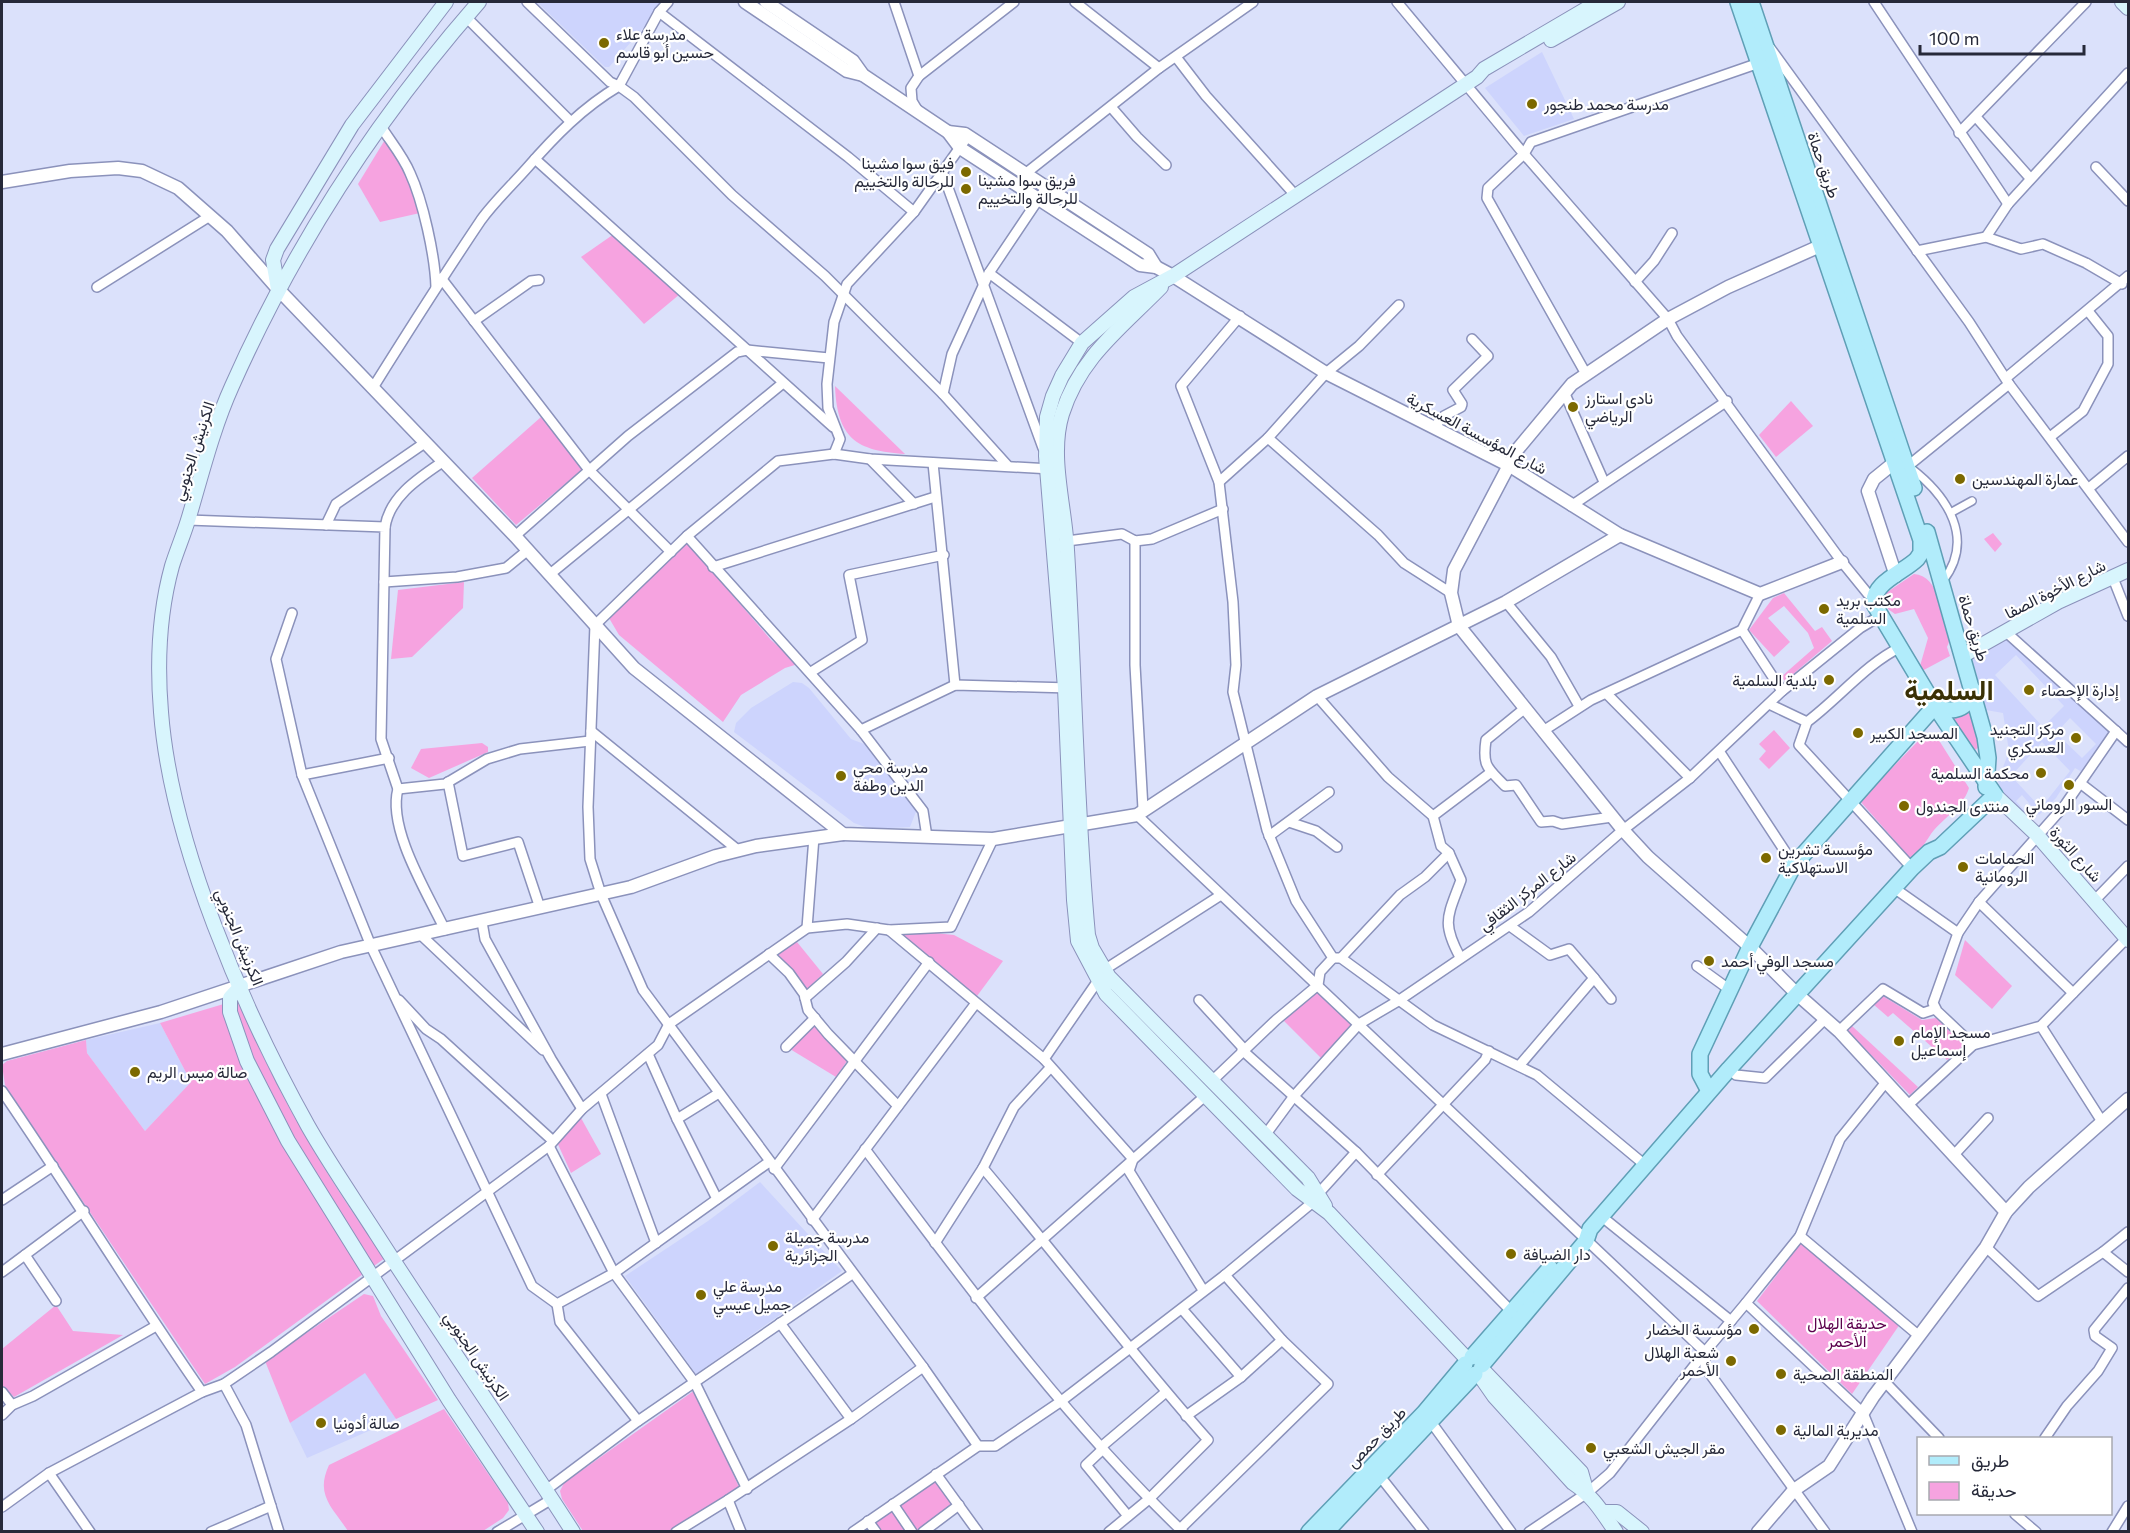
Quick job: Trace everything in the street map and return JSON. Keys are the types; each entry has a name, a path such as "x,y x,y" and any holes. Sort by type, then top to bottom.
{"main road":[{"path":"278,289 273,267 277,249 352,125 446,2"},
{"name":"الكرنيش الجنوبي","path":"479,2 421,69 380,125 278,289 230,389 208,450 172,567 163,606 160,640 161,712 169,769 190,850 220,936 241,986 309,1127 393,1260 573,1532"},
{"path":"1070,688 1047,417 1062,376 1082,343 1134,297 1173,276 1296,196 1581,6 1598,2"},
{"path":"1472,80 1489,76 1618,2"},
{"name":"طريق حماة","path":"1738,2 1820,246 1901,464 1921,540 1921,553 1912,564"},
{"name":"طريق حماة","path":"1752,2 1964,655 1987,748 1990,790"},
{"path":"2122,2 2128,8"},
{"path":"1173,276 1108,337 1087,363 1062,416 1052,464 1067,541 1075,825 1088,935 1106,994 1297,1189 1316,1198"},
{"path":"1939,577 1926,564 1912,564 1879,588 1874,596 1874,604 1935,706 1990,790"},
{"name":"شارع الأخوة الصفا","path":"1964,655 2058,602 2128,570"},
{"path":"1935,706 1950,711 1958,710 1966,704 1973,690"},
{"path":"1709,1091 1700,1074 1700,1054 1750,947 1794,865 1935,706"},
{"name":"شارع الثورة","path":"1990,790 2037,835 2128,939"},
{"name":"طريق حمص","path":"1309,1532 1424,1413 1474,1366 1709,1091 1912,868 1982,794 1990,790"},
{"path":"1100,976 1212,1081 1308,1178 1316,1198 1329,1213 1474,1366 1494,1396 1573,1483 1587,1493 1605,1512 1617,1532"},
{"path":"241,986 230,998 228,1006 247,1061 288,1142 450,1400 537,1532"},
{"name":"طريق حمص","path":"1326,1532 1431,1422 1512,1312 1586,1234"},
{"path":"1605,1512 1617,1512 1642,1532"}],"street":[{"path":"527,2 609,82 634,97 732,195 825,276 943,394 1007,465"},
{"path":"374,386 439,282 469,242 481,220 570,121 595,100 619,86 659,12 668,2"},
{"path":"745,2 847,71 863,75 918,111 948,132 960,148 1038,200 1140,265 1156,267"},
{"path":"766,2 852,60 863,75"},
{"path":"894,2 919,76"},
{"path":"918,111 912,101 911,88 919,76 1014,2"},
{"path":"1075,2 1159,68"},
{"path":"1025,174 1159,68 1253,2"},
{"path":"1397,2 1472,80 1524,154 1668,319 1677,336 1727,401 1842,562 1868,594 1874,596"},
{"path":"1874,2 2007,204"},
{"path":"1959,133 2086,2"},
{"path":"659,12 839,150 914,212"},
{"path":"466,17 570,121"},
{"path":"1762,36 2008,381 2128,542"},
{"path":"1176,57 1206,96 1296,196"},
{"path":"1586,374 1487,198 1488,188 1524,154 1531,142 1759,63"},
{"path":"1986,237 2007,204 2128,73"},
{"path":"1111,106 1137,137 1166,165"},
{"path":"1976,117 2030,178"},
{"path":"380,125 409,170 415,185 439,282 474,321 589,470 671,552"},
{"path":"948,132 968,136 1148,254 1156,267"},
{"path":"834,454 840,439 833,427 828,408 829,358 834,322 847,284 914,212 968,136"},
{"path":"535,159 833,427"},
{"path":"2096,167 2128,201"},
{"path":"2,182 70,171 118,168 142,171 178,188 227,231 278,289 374,386 515,536 634,668 843,834"},
{"path":"943,174 1052,464 933,463 834,454 778,461 687,536 595,625 590,736 590,859 601,894 643,990 852,1274 923,1366 978,1446"},
{"path":"943,394 952,354 989,273 1046,188"},
{"path":"98,287 210,216"},
{"path":"1635,282 1654,261 1672,233"},
{"path":"1896,576 1868,491 1874,479 1901,464 2008,381 2125,280 2043,244 2021,249 1986,237 1917,251"},
{"path":"1820,246 1728,287 1668,319 1586,374 1564,394 1517,450 1454,570 1451,593 1459,626 1623,830 1648,857 1826,1018 2006,1212"},
{"name":"شارع المؤسسة العسكرية","path":"1156,267 1240,316 1326,373 1510,466 1620,535 1760,594"},
{"path":"989,273 1082,343"},
{"path":"474,321 531,280 539,280"},
{"path":"1220,482 1268,438 1326,373 1359,346 1399,305"},
{"path":"2050,437 2083,411 2108,364 2108,336 2088,311"},
{"path":"1240,316 1181,386 1220,482 1236,665 1233,692 1244,744 1269,836 1296,901 1337,958 1432,1025 1537,1075 1645,1165"},
{"path":"1434,427 1444,416 1461,407 1462,404 1453,390 1488,356 1472,339"},
{"path":"515,536 628,436 737,352 747,350 829,358"},
{"path":"549,575 783,383"},
{"path":"1564,394 1604,482"},
{"path":"1571,506 1727,401"},
{"path":"1268,438 1378,535 1404,563 1451,593"},
{"path":"326,525 336,504 426,442"},
{"path":"2089,488 2128,456"},
{"path":"870,459 914,504"},
{"path":"444,461 408,488 387,510 384,527 381,739 398,789 395,800 409,858 445,930"},
{"path":"933,463 935,497 944,555 955,685"},
{"path":"1901,464 1925,479 1952,512 1958,531 1956,553 1952,566 1939,577"},
{"path":"713,567 935,497"},
{"path":"1952,512 1972,501"},
{"path":"1067,541 1122,534 1135,541 1152,539 1223,509"},
{"path":"188,520 384,527"},
{"path":"2,1054 160,1012 341,952 601,894 739,850 843,834 993,839 1140,812 1317,696 1506,602 1620,535"},
{"path":"687,536 861,730 923,811 927,837"},
{"path":"1135,541 1135,665 1140,812 1221,895 1443,1105 1586,1234 1705,1352 1705,1367 1825,1532"},
{"path":"384,582 457,577 506,568 528,550"},
{"path":"811,672 862,640 849,575 944,555"},
{"path":"1543,731 1579,706 1742,630 1760,594 1842,562"},
{"path":"2113,578 2128,616"},
{"path":"1506,602 1551,657 1579,706"},
{"path":"292,614 276,659 302,775 371,946 485,1191 532,1286 557,1304 561,1322 638,1421"},
{"name":"شارع المركز الثقافي","path":"1266,1134 1294,1096 1359,1024 1398,1001 1460,957 1510,926 1571,877 1623,830 1690,778 1782,691 1860,628 1880,616"},
{"path":"1742,630 1782,691"},
{"path":"2006,632 2128,742"},
{"path":"1901,647 1886,654 1831,704 1807,722 1798,745 1912,868"},
{"path":"861,730 955,685 1070,688"},
{"path":"1607,694 1690,778"},
{"path":"1317,696 1388,777 1433,816 1442,846 1449,853 1461,880 1447,918 1448,936 1460,957"},
{"path":"1768,704 1807,722"},
{"path":"1524,709 1486,740 1484,762 1490,773 1505,786 1516,785 1541,822 1553,821 1562,824 1612,817"},
{"path":"1973,1045 1935,1009 1933,1000 1958,933 1979,902 2065,805 2116,731"},
{"path":"398,789 448,782 487,759 520,749 590,736 739,850"},
{"path":"1719,751 1794,865"},
{"path":"302,775 389,758"},
{"path":"1433,816 1490,773"},
{"path":"448,782 463,856 518,842 540,908"},
{"path":"2080,783 2128,820"},
{"path":"1269,836 1329,792"},
{"path":"1289,822 1316,831 1338,846"},
{"path":"807,928 814,837"},
{"path":"2,1507 49,1473 202,1392 224,1384 550,1143 582,1109 658,1045 669,1024 807,928 847,924 889,930 951,927 993,839"},
{"path":"1212,1081 1243,1049 1318,985 1320,972 1400,895 1425,877 1449,853"},
{"path":"2095,900 2128,866"},
{"path":"1894,888 1958,933"},
{"path":"1044,1059 1100,976 1221,895"},
{"path":"1979,902 2073,993"},
{"path":"482,922 485,939 549,1056 582,1109"},
{"path":"1510,926 1550,955 1569,950 1611,999"},
{"path":"805,999 846,962 877,928"},
{"path":"889,930 1044,1059 1133,1159"},
{"path":"421,935 549,1056"},
{"path":"1907,1106 1973,1045 2041,1026 2128,939"},
{"path":"769,954 789,973 805,999 808,1010 854,1062 898,1106"},
{"path":"557,1304 614,1273 717,1199 771,1165 854,1062 930,962"},
{"path":"1697,966 1730,990"},
{"path":"1519,1066 1594,978"},
{"path":"1839,1031 1883,989 1923,1013 1935,1009"},
{"path":"393,993 426,1029 441,1039 550,1143 614,1273 695,1383 747,1489"},
{"path":"1199,1000 1243,1049 1356,1152 1512,1312"},
{"path":"812,1220 976,1003"},
{"path":"786,1047 815,1018"},
{"path":"1729,1069 1736,1075 1765,1078 1826,1018"},
{"path":"2041,1026 2101,1120"},
{"path":"1377,1175 1485,1060 1489,1051"},
{"path":"648,1054 717,1199"},
{"path":"935,1243 983,1168 1014,1107 1050,1068"},
{"path":"1529,1532 1587,1493 1617,1466 1705,1352 1800,1236 1840,1139 1886,1082"},
{"path":"2,1091 84,1211 156,1326 202,1392"},
{"path":"677,1119 719,1093"},
{"path":"602,1094 656,1243"},
{"path":"976,1298 1205,1096"},
{"path":"1758,1532 1794,1490 1829,1466 1918,1335 1986,1247 2006,1212 2029,1187 2101,1120 2128,1099"},
{"path":"1953,1156 1988,1119"},
{"path":"865,1149 976,1298 1060,1402 1181,1530 1328,1384 1282,1340 1225,1275"},
{"path":"853,1532 978,1446 994,1446 1060,1402 1130,1350 1203,1290 1225,1275 1316,1198 1356,1152"},
{"path":"1133,1159 1129,1171 1203,1290"},
{"path":"2,1200 53,1166"},
{"path":"983,1168 1043,1239 1130,1350 1208,1440 1149,1498 1109,1532"},
{"path":"3,1269 84,1211"},
{"path":"1601,1216 1731,1321"},
{"path":"1986,1247 2038,1296 2103,1252 2128,1232"},
{"path":"1800,1236 1918,1335"},
{"path":"2103,1252 2128,1272"},
{"path":"25,1255 56,1301"},
{"path":"497,1532 525,1513 638,1421 852,1274"},
{"path":"2046,1437 2067,1406 2098,1371 2112,1348 2095,1336 2094,1330 2128,1288"},
{"path":"1746,1303 1863,1413 1912,1532"},
{"path":"1182,1309 1241,1377"},
{"path":"780,1323 851,1419"},
{"path":"2,1415 12,1405 33,1396 156,1326"},
{"path":"1186,1416 1241,1377 1282,1340"},
{"path":"676,1532 747,1489 851,1419 923,1366"},
{"path":"1885,1382 1938,1437"},
{"path":"224,1384 246,1425 279,1532"},
{"path":"2,1392 12,1405"},
{"path":"1128,1516 1086,1465 1166,1392"},
{"path":"1431,1422 1511,1532"},
{"path":"49,1473 90,1532"},
{"path":"936,1474 978,1532"},
{"path":"1379,1475 1424,1532"},
{"path":"728,1500 741,1532"},
{"path":"893,1504 912,1532"},
{"path":"923,1532 959,1505"},
{"path":"211,1532 272,1506"},
{"path":"2112,1532 2128,1506"},
{"path":"2016,1515 2036,1532"},
{"path":"1617,1532 1627,1520"},
{"path":"868,1521 876,1532"}],"shaded area":[{"name":"مدرسة علاء حسين أبو قاسم","path":"537,2 666,2 609,67 605,67"},
{"name":"مدرسة محمد طنجور","path":"1542,52 1574,119 1524,136 1485,88"},
{"path":"2008,637 2112,733 2069,796 2037,831 2000,788 1998,781 2009,751 2003,713 1986,710 1972,658","holes":["2016,655 2064,706 2043,727 1995,675","2070,718 2096,744 2082,758 2056,733","2042,742 2070,771 2041,808 2011,776","2075,768 2082,772 2062,802 2038,827 2016,801 2022,795 2039,815 2056,798"]},
{"name":"مدرسة محي الدين وطفة","path":"793,682 802,683 809,688 851,739 864,744 917,809 910,827 871,829 854,823 734,732 736,723 751,708"},
{"name":"صالة ميس الريم","path":"160,1023 191,1082 145,1131 87,1053 86,1040"},
{"path":"760,1182 842,1271 696,1374 625,1276 708,1221"},
{"name":"صالة أدونيا","path":"365,1372 396,1419 307,1458 290,1423"}],"green space":[{"path":"386,138 408,171 420,213 380,222 358,184"},
{"path":"614,234 680,294 644,324 581,257"},
{"path":"835,386 905,454 874,449 852,438 845,430 840,418"},
{"path":"1791,401 1813,426 1776,457 1759,435"},
{"path":"541,417 583,469 516,525 472,478"},
{"path":"1993,533 2002,544 1995,552 1984,539"},
{"path":"686,541 771,640 798,664 785,668 741,695 723,722 619,635 609,618"},
{"path":"1914,574 1922,576 1935,589 1951,637 1947,647 1950,656 1922,671 1920,666 1928,638 1914,609 1895,614 1888,609 1883,595"},
{"path":"464,582 463,608 412,657 391,659 398,590"},
{"path":"1784,593 1815,631 1822,627 1832,641 1785,681 1781,677 1814,648 1808,633 1784,606 1768,618 1790,642 1774,657 1749,630 1773,598"},
{"path":"1970,705 1980,746 1975,750 1947,713"},
{"path":"1774,730 1790,748 1769,769 1759,759 1766,751 1759,744"},
{"path":"1935,734 1969,788 1966,796 1911,859 1860,801 1924,735"},
{"path":"482,743 488,747 488,752 429,778 411,768 421,749"},
{"path":"902,934 954,935 1003,961 977,996"},
{"path":"1965,940 2012,986 1992,1009 1955,975"},
{"path":"797,942 823,974 805,991 777,953"},
{"path":"1318,988 1356,1026 1323,1060 1284,1021"},
{"path":"1881,995 1922,1020 1936,1018 1964,1045 1947,1060 1893,1013 1888,1017 1873,1004"},
{"path":"237,1000 286,1101 322,1165 385,1258 235,1367 205,1384 5,1085 2,1065 7,1061 86,1040 87,1053 145,1131 191,1082 160,1023"},
{"path":"816,1025 847,1061 836,1077 790,1049"},
{"path":"1852,1026 1918,1087 1910,1095 1848,1031"},
{"path":"581,1118 601,1154 571,1173 556,1140"},
{"name":"حديقة الهلال الأحمر","path":"1801,1243 1900,1324 1852,1394 1757,1301"},
{"path":"364,1294 373,1296 381,1316 438,1400 396,1419 365,1373 290,1423 265,1361"},
{"path":"56,1305 73,1331 123,1335 14,1397 2,1385 2,1349"},
{"path":"695,1390 739,1487 667,1532 583,1531 562,1499 560,1491 564,1483"},
{"path":"444,1409 508,1503 509,1510 503,1518 483,1531 348,1531 327,1500 324,1485 329,1465"},
{"path":"937,1480 955,1505 916,1532 899,1507"},
{"path":"891,1511 906,1531 878,1531 873,1525"}],"place":[{"name":"مدرسة علاء حسين أبو قاسم","path":"604,43"},
{"name":"مدرسة محمد طنجور","path":"1532,104"},
{"name":"فيق سوا مشينا للرحالة والتخييم","path":"966,172"},
{"name":"فريق سوا مشينا للرحالة والتخييم","path":"966,189"},
{"name":"نادي استارز الرياضي","path":"1573,407"},
{"name":"عمارة المهندسين","path":"1960,479"},
{"name":"مكتب بريد السلمية","path":"1824,609"},
{"name":"بلدية السلمية","path":"1829,680"},
{"name":"إدارة الإحصاء","path":"2029,690"},
{"name":"المسجد الكبير","path":"1858,733"},
{"name":"مركز التجنيد العسكري","path":"2076,738"},
{"name":"محكمة السلمية","path":"2041,773"},
{"name":"مدرسة محي الدين وطفة","path":"841,776"},
{"name":"السور الروماني","path":"2069,785"},
{"name":"منتدى الجندول","path":"1904,806"},
{"name":"مؤسسة تشرين الاستهلاكية","path":"1766,858"},
{"name":"الحمامات الرومانية","path":"1963,867"},
{"name":"مسجد الوفي أحمد","path":"1709,961"},
{"name":"مسجد الإمام إسماعيل","path":"1899,1041"},
{"name":"صالة ميس الريم","path":"135,1072"},
{"name":"مدرسة جميلة الجزائرية","path":"773,1246"},
{"name":"دار الضيافة","path":"1511,1254"},
{"name":"مدرسة علي جميل عيسي","path":"701,1295"},
{"name":"مؤسسة الخضار","path":"1754,1329"},
{"name":"شعبة الهلال الأحمر","path":"1731,1361"},
{"name":"المنطقة الصحية","path":"1781,1374"},
{"name":"صالة أدونيا","path":"321,1423"},
{"name":"مديرية المالية","path":"1781,1430"},
{"name":"مقر الجيش الشعبي","path":"1591,1448"}],"district":[{"name":"السلمية","path":"1949,690"}]}
